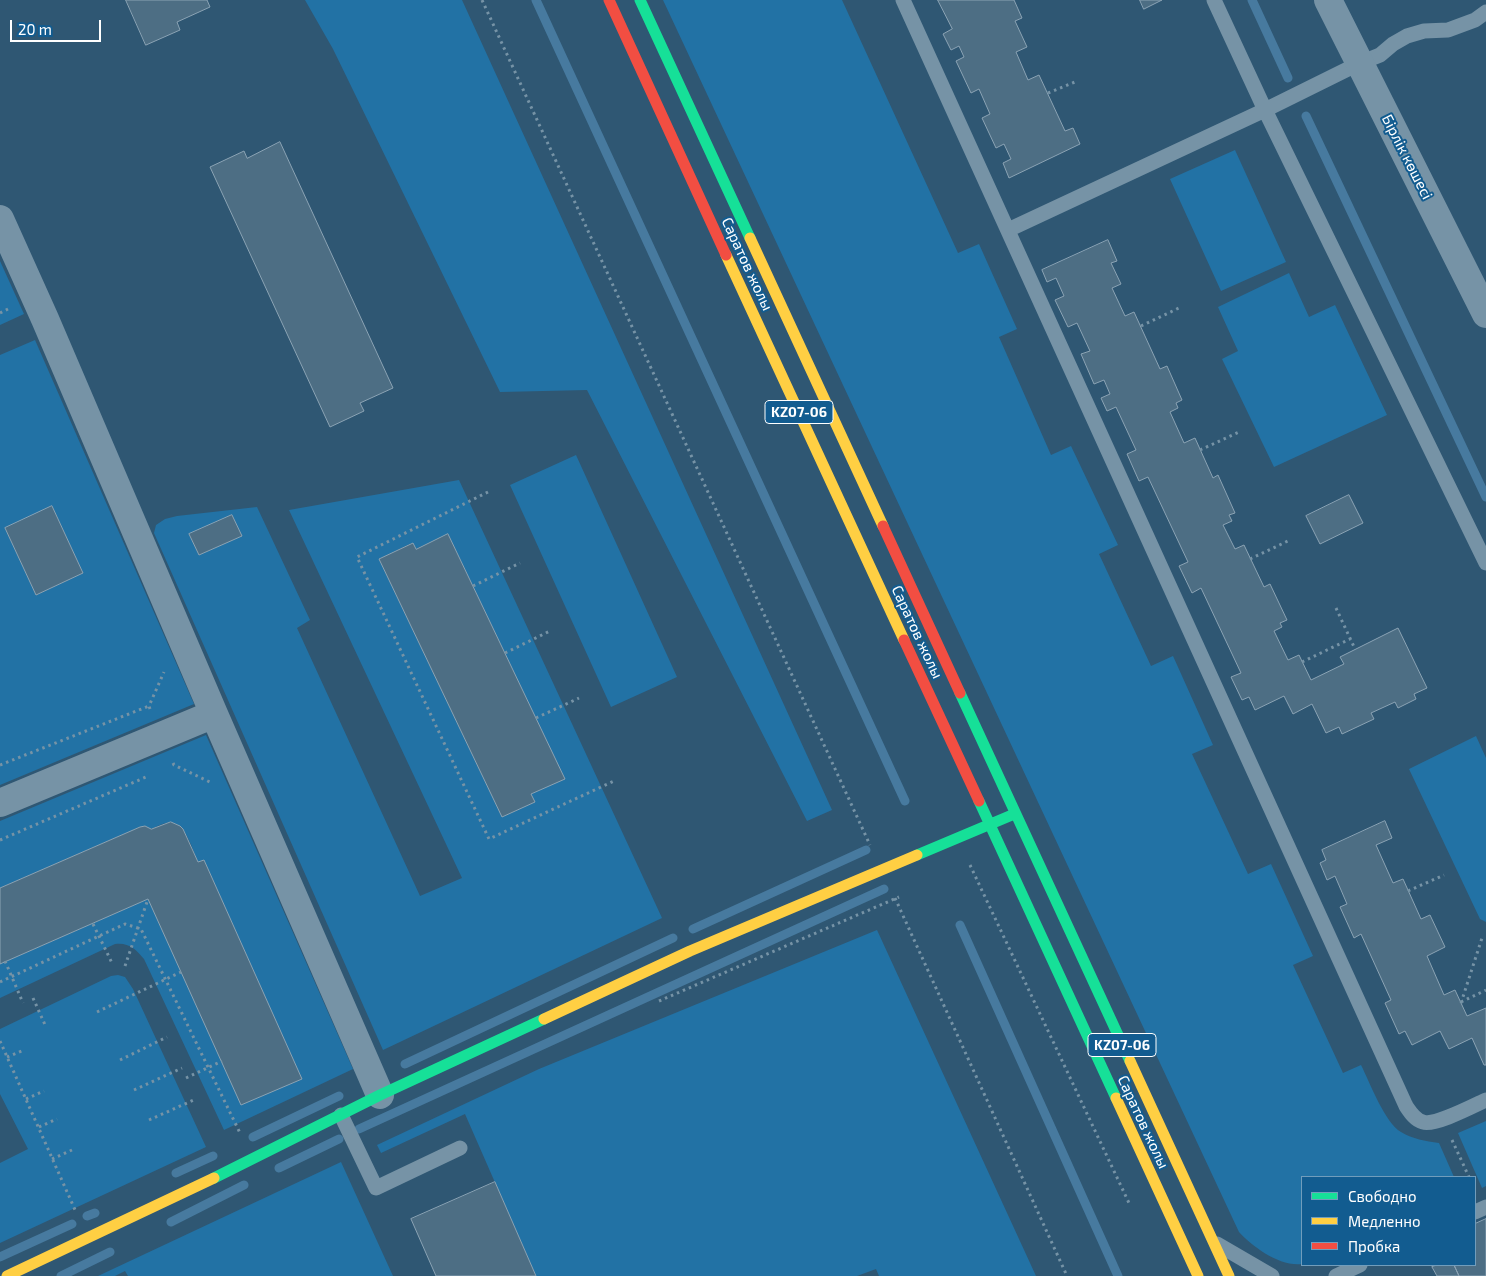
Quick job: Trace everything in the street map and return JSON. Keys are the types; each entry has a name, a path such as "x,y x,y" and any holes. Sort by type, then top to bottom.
{"main road":[{"name":"Саратов жолы","path":"609,0 1198,1276"},
{"name":"Саратов жолы","path":"640,0 1229,1276"},
{"path":"7,1276 252,1159 380,1095 690,951 1015,814"}],"street":[{"name":"Бірлік көшесі","path":"1328,0 1486,314"},
{"path":"0,219 49,328 380,1095"},
{"path":"0,803 214,714"}],"lane":[{"path":"903,0 1406,1106 1415,1118 1431,1123 1486,1100"},
{"path":"1214,0 1265,110 1486,563"},
{"path":"1008,230 1380,55 1392,44 1407,36 1424,31 1448,30 1475,20 1486,12"},
{"path":"341,1115 376,1188 460,1148"},
{"path":"1213,1241 1272,1276"},
{"path":"1336,1276 1358,1266"}],"path":[{"path":"482,0 896,899 1067,1276"},
{"path":"1048,93 1074,82"},
{"path":"1141,326 1181,307"},
{"path":"0,313 9,309"},
{"path":"1200,450 1239,432"},
{"path":"488,492 357,556 489,839 616,780"},
{"path":"1250,560 1290,540"},
{"path":"473,586 520,563"},
{"path":"1336,608 1355,649"},
{"path":"505,653 550,631"},
{"path":"1302,662 1350,639"},
{"path":"536,718 579,698"},
{"path":"0,765 149,706"},
{"path":"0,840 146,777"},
{"path":"962,868 971,865 1130,1204"},
{"path":"1408,891 1444,875"},
{"path":"658,1001 904,895"},
{"path":"125,966 148,900"},
{"path":"93,924 112,963"},
{"path":"0,982 125,924 141,929 252,1159"},
{"path":"1482,938 1461,1003 1486,990"},
{"path":"5,962 24,1003"},
{"path":"96,1012 181,972"},
{"path":"33,998 46,1028"},
{"path":"120,1060 167,1037"},
{"path":"0,1041 87,1238"},
{"path":"7,1057 24,1050"},
{"path":"186,1078 222,1061"},
{"path":"134,1090 182,1068"},
{"path":"26,1099 44,1091"},
{"path":"149,1120 196,1099"},
{"path":"39,1127 58,1119"},
{"path":"1442,1119 1469,1176"},
{"path":"52,1159 72,1150"}],"shaded area":[{"path":"305,0 462,0 832,810 807,821 587,390 500,392 333,49"},
{"path":"663,0 842,0 958,253 979,244 1017,329 999,337 1051,455 1071,446 1118,545 1099,554 1151,666 1173,656 1213,745 1192,754 1248,874 1271,864 1313,956 1293,965 1343,1073 1361,1065 1373,1092 1389,1120 1401,1132 1415,1138 1439,1143 1454,1176 1301,1176 1301,1264 1285,1262 1268,1255 1259,1250 1239,1232"},
{"path":"1235,150 1286,262 1221,291 1170,179"},
{"path":"0,261 24,314 0,325"},
{"path":"1289,273 1309,317 1335,305 1387,415 1274,467 1222,359 1238,351 1218,307"},
{"path":"35,340 194,704 0,785 0,355","holes":["52,506 83,573 36,595 5,528"]},
{"path":"576,455 677,677 611,707 510,485"},
{"path":"459,480 662,918 383,1050 154,533 156,525 165,519 257,507 310,620 297,628 420,896 462,878 289,510","holes":["232,515 241,536 199,555 189,534","448,534 564,778 531,794 535,802 502,817 379,559 412,543 416,549"]},
{"path":"206,735 353,1069 224,1130 144,959 131,947 124,944 115,944 0,998 0,964 148,899 222,1061 301,1079 204,860 198,862 185,833 178,825 167,823 151,829 145,826 140,827 0,888 0,821"},
{"path":"1476,736 1486,758 1486,922 1480,919 1409,769"},
{"path":"877,930 1036,1276 879,1276 876,1269 857,1276 536,1276 465,1114 381,1153 377,1145 539,1069"},
{"path":"111,976 125,977 133,989 206,1147 0,1243 0,1163 28,1149 0,1094 0,1029"},
{"path":"1486,1121 1486,1186 1482,1188 1458,1133"},
{"path":"341,1162 393,1276 128,1276 125,1271 115,1276 98,1276"}],"building":[{"path":"126,0 207,0 210,7 177,22 180,30 146,45"},
{"path":"938,0 1014,0 1022,18 1015,21 1027,47 1016,52 1028,80 1039,75 1065,131 1073,128 1080,144 1009,178 1003,163 1011,159 1004,144 996,148 982,118 990,114 979,89 971,93 956,61 964,57 959,46 951,50 943,34 952,29"},
{"path":"1140,0 1162,0 1144,9"},
{"path":"280,142 393,388 360,403 364,411 330,427 210,167 244,151 247,158"},
{"path":"1108,240 1117,261 1111,263 1121,284 1112,288 1125,316 1134,312 1160,369 1167,366 1182,400 1176,403 1178,408 1170,412 1184,443 1195,438 1213,478 1218,475 1235,513 1229,515 1232,521 1223,525 1235,549 1244,545 1264,587 1270,584 1287,620 1280,623 1282,627 1274,631 1288,660 1299,655 1311,680 1344,664 1340,657 1398,628 1427,688 1414,694 1416,699 1398,708 1395,702 1371,713 1374,719 1342,734 1339,727 1326,733 1312,704 1293,714 1284,696 1255,710 1249,697 1242,700 1231,677 1241,673 1201,588 1192,593 1179,566 1188,562 1148,477 1139,481 1127,454 1136,450 1116,407 1107,411 1101,398 1110,394 1104,380 1094,384 1081,354 1090,351 1077,323 1068,327 1055,300 1064,296 1056,278 1047,282 1042,270"},
{"path":"1349,495 1363,523 1320,544 1306,516"},
{"path":"52,506 83,573 36,595 5,528"},
{"path":"232,515 242,536 199,555 189,534"},
{"path":"448,534 565,779 531,794 535,802 502,817 379,559 413,543 416,549"},
{"path":"1385,821 1392,838 1376,845 1393,883 1403,879 1421,919 1430,915 1445,947 1427,956 1444,995 1455,990 1467,1016 1486,1008 1486,1065 1484,1065 1472,1038 1449,1049 1440,1031 1412,1045 1405,1031 1399,1034 1385,1003 1391,1000 1361,934 1354,938 1340,907 1347,904 1335,876 1327,880 1320,863 1326,860 1322,850"},
{"path":"171,822 183,829 198,862 204,860 302,1079 241,1105 148,899 0,964 0,888 140,827 145,826 151,829"},
{"path":"495,1182 536,1276 436,1276 411,1219"},
{"path":"1486,1219 1486,1276 1459,1276 1454,1266 1476,1266 1476,1224"},
{"path":"1454,1266 1459,1276 1437,1276 1432,1267"}],"waterway":[{"path":"536,0 905,801"},
{"path":"1252,0 1288,78"},
{"path":"1306,116 1486,497"},
{"path":"693,929 866,850"},
{"path":"359,1129 884,889"},
{"path":"960,925 1118,1276"},
{"path":"405,1064 673,938"},
{"path":"253,1137 339,1096"},
{"path":"279,1168 339,1139"},
{"path":"176,1173 213,1156"},
{"path":"171,1222 244,1185"},
{"path":"87,1216 95,1213"},
{"path":"0,1257 72,1224"},
{"path":"61,1276 110,1252"}],"traffic: fast":[{"path":"640,0 750,238"},
{"path":"960,693 1130,1061"},
{"path":"979,801 1116,1098"},
{"path":"917,855 1012,815"},
{"path":"214,1178 380,1095 544,1019"}],"traffic: slow":[{"path":"750,238 883,526"},
{"path":"726,255 904,640"},
{"path":"544,1019 690,951 917,855"},
{"path":"1130,1061 1229,1276"},
{"path":"1116,1098 1198,1276"},
{"path":"7,1276 214,1178"}],"traffic: jam":[{"path":"609,0 726,255"},
{"path":"883,526 960,693"},
{"path":"904,640 979,801"}]}
